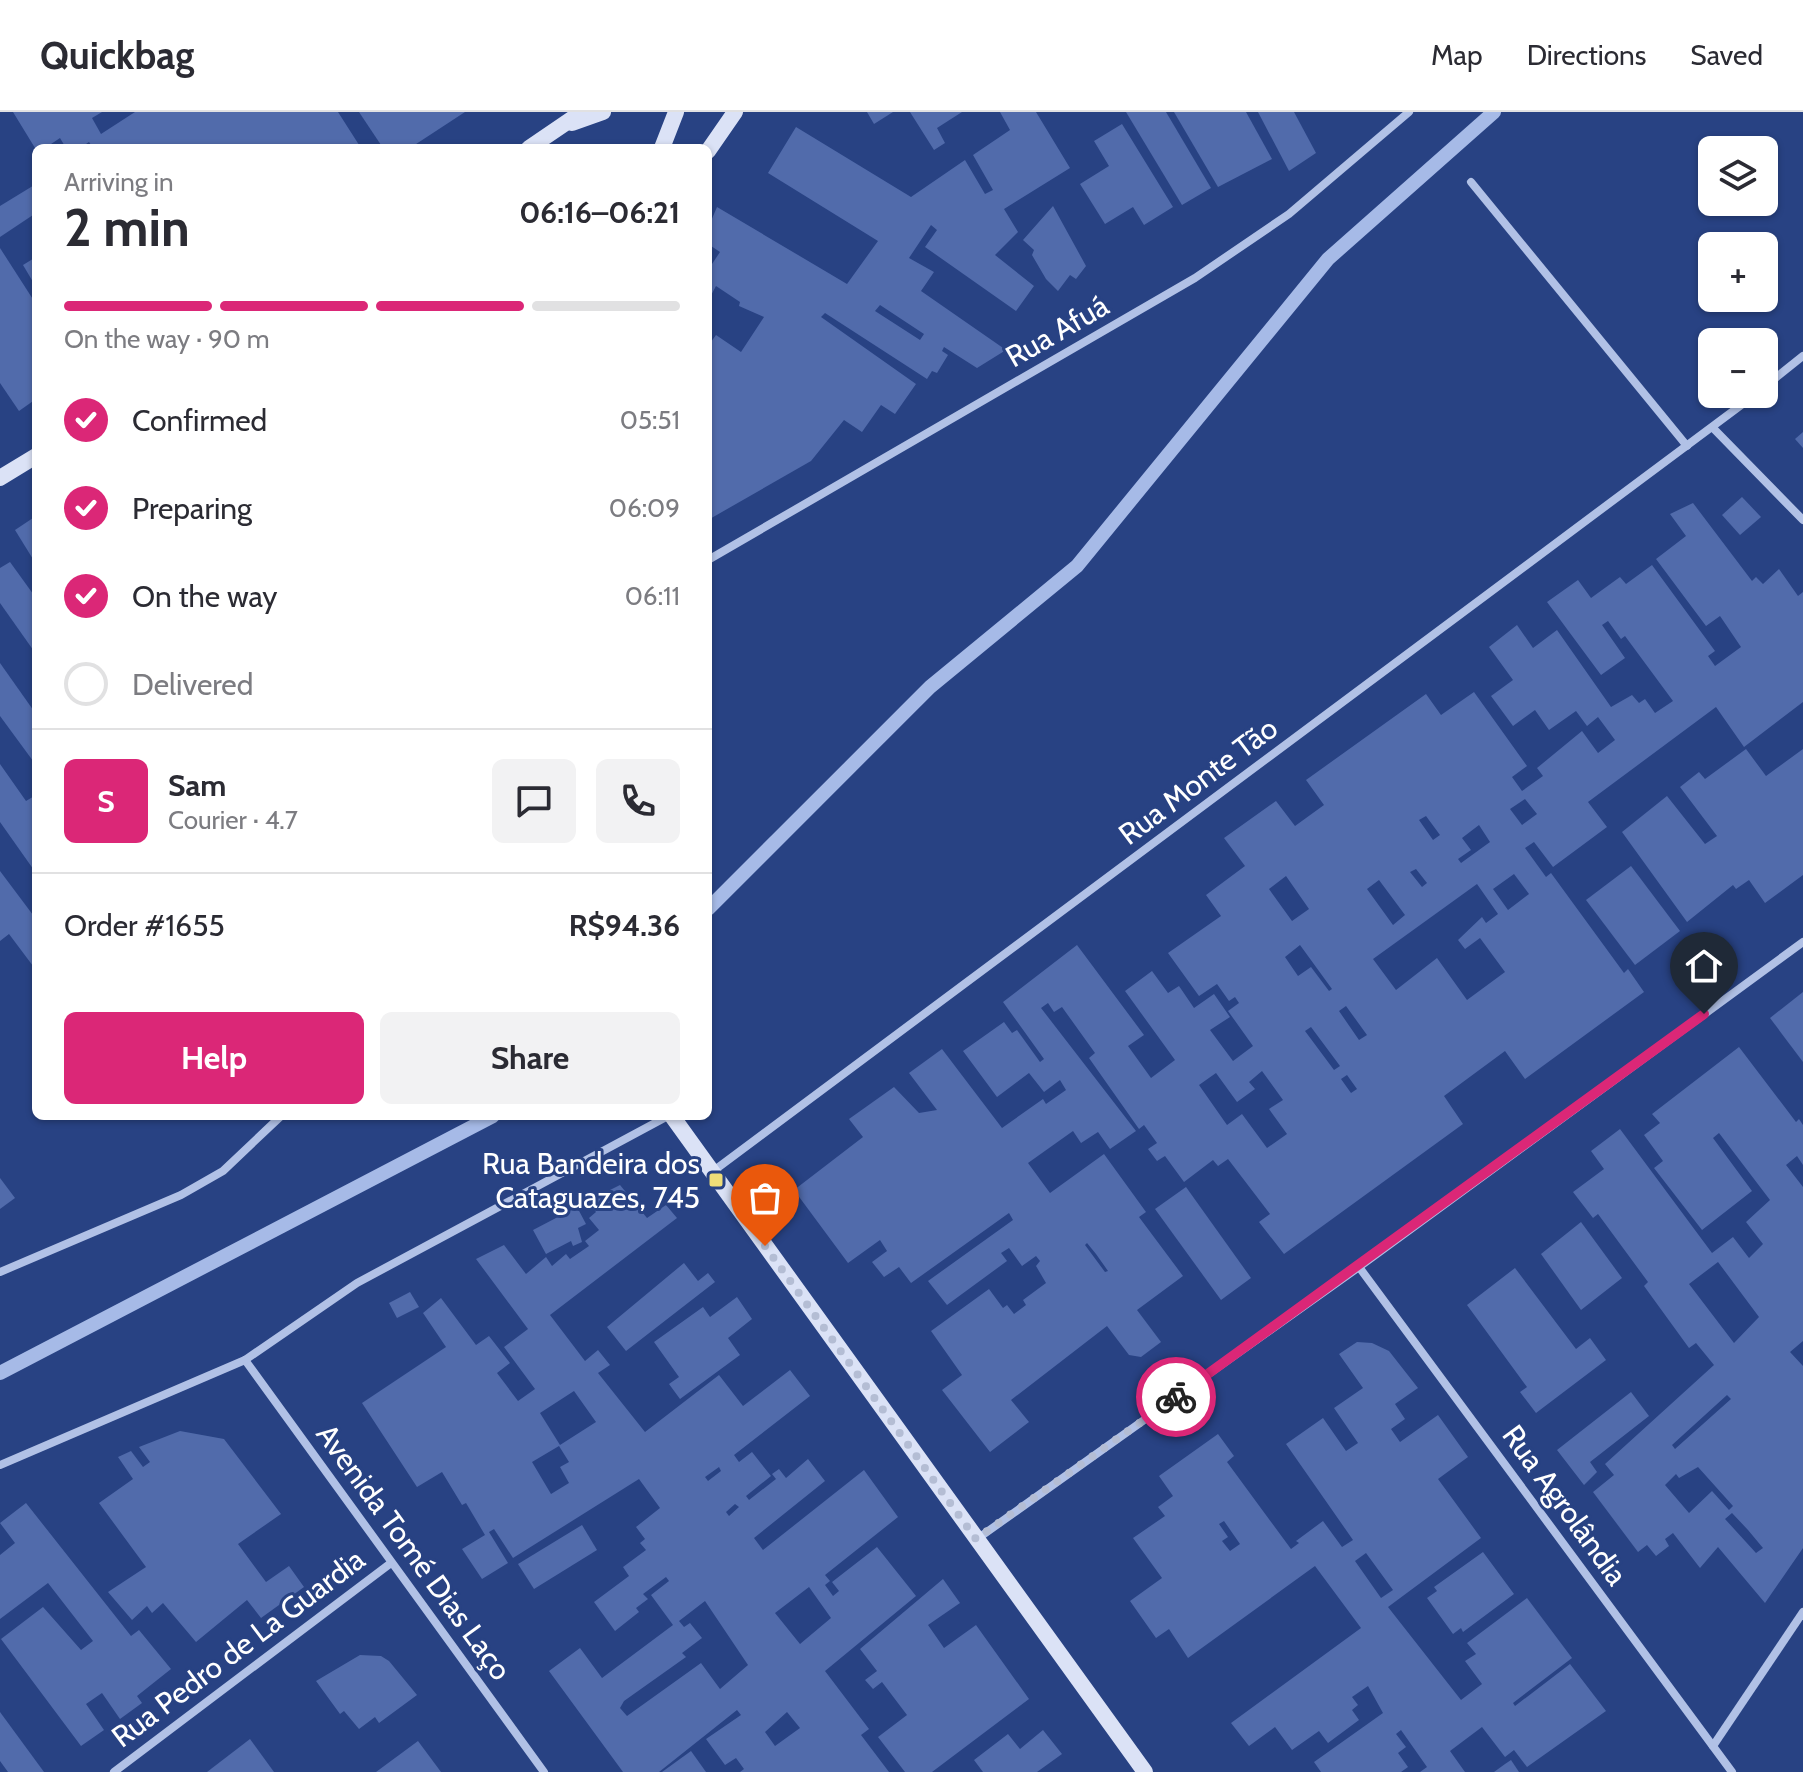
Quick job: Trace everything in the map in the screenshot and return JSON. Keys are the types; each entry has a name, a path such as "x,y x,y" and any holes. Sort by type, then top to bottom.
{"street":[{"path":"535,144 582,112"},
{"path":"563,127 603,112"},
{"path":"664,144 676,112"},
{"path":"712,145 735,112"},
{"name":"Rua Afuá","path":"712,558 1195,278 1289,214 1409,112"},
{"path":"1471,182 1687,446"},
{"path":"1778,376 1803,356"},
{"name":"Rua Monte Tão","path":"712,1172 1738,408"},
{"path":"1713,428 1803,520"},
{"path":"0,478 32,458"},
{"path":"976,1539 1359,1267 1803,942"},
{"path":"0,1272 181,1195 223,1171 277,1120"},
{"path":"0,1465 245,1360 357,1283 663,1120"},
{"path":"673,1120 1145,1772"},
{"name":"Rua Agrolândia","path":"1359,1267 1732,1772"},
{"name":"Avenida Tomé Dias Laço","path":"245,1360 544,1772"},
{"name":"Rua Pedro de La Guardia","path":"114,1772 391,1563"},
{"path":"1713,1746 1803,1612"}],"building":[{"path":"13,112 102,112 92,118 101,134 135,112 338,112 358,144 64,144 60,138 51,144 33,144"},
{"path":"359,112 465,112 416,144 380,144"},
{"path":"867,112 893,112 874,124"},
{"path":"910,112 962,112 937,128 945,143 934,150"},
{"path":"1000,112 1036,112 1070,168 1004,209 1018,232 995,255 1034,286 1016,311 925,247 937,230 931,225 909,258 934,272 921,291 1006,350 977,368 944,347 942,351 948,355 937,373 932,371 927,379 825,313 821,317 916,384 895,414 881,405 862,432 844,420 811,461 712,518 712,340 716,335 741,352 764,317 739,306 740,302 716,286 712,294 712,264 720,252 712,247 712,219 717,207 847,284 878,241 768,173 796,127 911,197 965,160 985,194 993,190 973,155 1010,130","holes":["880,305 924,334 920,340 875,311"]},
{"path":"1126,112 1166,112 1211,188 1182,205"},
{"path":"1174,112 1246,112 1272,159 1218,187"},
{"path":"1258,112 1294,112 1316,153 1289,171"},
{"path":"1122,124 1173,207 1144,225 1133,207 1105,224 1080,184 1109,166 1094,141"},
{"path":"32,186 32,216 0,237 0,206"},
{"path":"1053,206 1086,266 1076,279 1070,275 1058,291 1046,279 1032,255 1034,250 1023,240"},
{"path":"0,248 32,298 32,402 19,411 0,383"},
{"path":"32,259 32,280 23,265"},
{"path":"1803,432 1803,448 1795,439"},
{"path":"1742,497 1761,517 1740,535 1722,515"},
{"path":"1693,503 1752,581 1756,577 1763,584 1779,569 1798,596 1803,592 1803,702 1744,747 1716,707 1588,802 1607,827 1553,867 1534,842 1525,848 1546,877 1551,873 1624,973 1628,969 1644,992 1525,1079 1505,1051 1444,1096 1463,1124 1284,1254 1259,1222 1270,1214 1228,1159 1218,1166 1213,1160 1184,1182 1165,1156 1157,1161 1148,1149 1157,1143 1144,1125 1139,1129 1089,1058 1095,1053 1062,1007 1054,1012 1048,1003 1041,1008 1136,1131 1110,1149 1098,1132 1081,1143 1073,1131 1028,1163 1050,1193 1104,1154 1146,1212 1139,1217 1183,1276 1137,1310 1161,1342 1141,1357 1129,1355 1107,1326 1011,1400 1029,1422 990,1452 942,1390 962,1375 931,1331 989,1289 1003,1308 1007,1305 1014,1314 1026,1305 1023,1300 1046,1283 1036,1266 1040,1261 1036,1256 1022,1266 1009,1248 1001,1253 1007,1261 947,1305 928,1281 1013,1220 1009,1213 911,1283 899,1267 884,1277 872,1262 887,1251 880,1240 848,1263 794,1190 863,1137 849,1119 894,1087 919,1113 937,1110 909,1073 942,1049 1002,1128 1043,1099 1046,1104 1066,1090 1060,1080 1044,1092 1029,1073 997,1097 963,1051 1004,1022 1012,1033 1017,1030 1040,1062 1044,1059 1003,1002 1077,945 1144,1035 1128,1046 1151,1078 1175,1060 1125,991 1152,971 1168,993 1179,986 1194,1008 1214,994 1230,1017 1210,1030 1233,1061 1253,1046 1228,1011 1239,1003 1235,997 1229,1001 1217,984 1199,996 1168,953 1221,916 1206,895 1245,866 1224,838 1276,801 1295,826 1324,805 1306,780 1426,694 1441,715 1474,692 1527,766 1512,777 1522,791 1543,776 1537,768 1582,731 1598,753 1615,740 1598,717 1587,726 1576,711 1549,730 1535,710 1513,726 1491,696 1513,680 1489,647 1517,625 1533,648 1557,630 1611,707 1632,695 1639,703 1645,699 1655,713 1673,701 1625,636 1621,639 1608,621 1602,625 1625,658 1601,675 1547,602 1578,580 1591,598 1620,577 1626,584 1652,565 1715,651 1708,656 1715,666 1741,647 1720,616 1706,626 1656,559 1686,536 1670,514","holes":["1525,799 1537,814 1522,825 1510,809","1426,816 1440,835 1433,840 1419,820","1479,825 1490,842 1461,863 1458,859 1471,850 1462,838","1416,869 1427,883 1422,887 1410,872","1514,874 1529,894 1508,910 1493,889","1286,876 1309,909 1292,921 1269,889","1379,880 1405,915 1393,925 1367,889","1477,884 1498,914 1486,923 1482,917 1458,940 1465,949 1480,938 1505,972 1467,1000 1437,958 1396,990 1373,959","1300,945 1332,989 1329,991 1311,967 1298,976 1285,957","1346,1006 1367,1035 1359,1040 1339,1011","1311,1027 1340,1066 1334,1070 1305,1031","1262,1071 1283,1100 1269,1109 1287,1134 1267,1148 1242,1114 1227,1125 1199,1085 1216,1073 1237,1102 1255,1089 1249,1082","1347,1075 1357,1089 1351,1093 1341,1079","1087,1243 1108,1271 1105,1272 1085,1245"]},
{"path":"32,519 32,558 15,530"},
{"path":"10,562 32,592 32,648 0,603 0,568"},
{"path":"0,663 32,708 32,760 0,716"},
{"path":"1746,749 1766,776 1803,749 1803,875 1765,903 1749,880 1736,889 1733,885 1687,922 1622,832 1667,796 1705,844 1717,836 1680,787 1699,772 1705,779"},
{"path":"0,764 26,801 32,797 32,867 0,822"},
{"path":"1631,866 1680,931 1635,965 1586,900"},
{"path":"0,871 32,914 32,965 9,934 0,941"},
{"path":"1803,992 1803,1062 1770,1018"},
{"path":"1739,1047 1796,1122 1799,1119 1803,1125 1803,1165 1797,1156 1786,1165 1803,1187 1803,1341 1790,1352 1803,1366 1803,1548 1765,1603 1718,1547 1700,1568 1673,1533 1665,1539 1669,1546 1656,1556 1647,1545 1638,1552 1593,1492 1614,1475 1605,1464 1714,1365 1696,1343 1689,1348 1644,1286 1648,1282 1598,1214 1593,1218 1573,1192 1604,1169 1591,1151 1620,1129 1712,1253 1733,1237 1749,1258 1763,1244 1746,1222 1770,1200 1719,1133 1713,1138 1752,1191 1702,1230 1654,1168 1663,1161 1644,1135 1660,1123 1652,1114","holes":["1718,1262 1759,1317 1734,1343 1689,1284","1727,1395 1731,1399 1675,1449 1672,1445","1698,1467 1733,1506 1729,1510 1712,1491 1689,1513 1665,1485 1676,1474 1679,1478","1732,1513 1763,1548 1756,1553 1725,1519"]},
{"path":"0,1178 15,1198 0,1209"},
{"path":"620,1185 647,1218 666,1205 677,1218 550,1315 585,1361 598,1350 610,1365 598,1373 645,1432 719,1375 743,1406 790,1370 810,1396 734,1455 739,1462 752,1452 771,1476 746,1496 749,1500 776,1479 772,1474 779,1469 786,1478 808,1459 825,1481 754,1538 763,1550 864,1470 898,1517 825,1575 830,1581 825,1585 833,1596 839,1591 832,1582 877,1547 916,1596 825,1671 869,1729 861,1735 889,1772 740,1772 744,1769 736,1758 725,1765 706,1739 741,1715 737,1710 659,1772 623,1772 549,1671 580,1648 602,1678 673,1625 651,1595 669,1581 666,1577 643,1594 648,1599 636,1608 639,1612 615,1631 594,1602 629,1576 623,1567 646,1550 640,1543 645,1539 636,1527 660,1508 639,1479 513,1558 494,1529 489,1532 508,1563 482,1579 462,1549 485,1535 466,1503 462,1505 442,1472 417,1487 362,1403 446,1347 423,1313 441,1298 476,1345 489,1336 510,1363 497,1373 518,1401 535,1389 504,1347 528,1329 476,1259 504,1245 526,1274 546,1257 552,1266 566,1254 570,1259 589,1246 585,1241 599,1230 589,1218 596,1212 588,1201","holes":["574,1391 596,1422 560,1445 540,1413","559,1446 569,1462 560,1467 569,1483 551,1494 532,1462","719,1467 721,1471 708,1481 705,1477","735,1504 739,1507 729,1516 726,1512","809,1587 831,1618 800,1644 775,1613","705,1601 748,1665 720,1689 701,1663 627,1716 620,1708 624,1701 686,1657 682,1653 702,1638 690,1623 684,1627 679,1621","787,1712 800,1728 775,1746 765,1732"]},
{"path":"1186,1187 1251,1278 1221,1300 1155,1209"},
{"path":"577,1207 586,1224 578,1228 582,1242 573,1246 571,1241 546,1254 533,1230"},
{"path":"1581,1222 1622,1278 1581,1310 1541,1254"},
{"path":"684,1263 698,1281 708,1273 715,1282 626,1351 607,1327"},
{"path":"1515,1268 1576,1349 1590,1338 1606,1360 1536,1413 1520,1392 1527,1387 1467,1305"},
{"path":"410,1292 419,1307 397,1318 389,1303"},
{"path":"737,1297 752,1319 728,1338 740,1355 680,1399 669,1384 679,1377 654,1342 703,1307 710,1317"},
{"path":"1357,1342 1372,1343 1389,1351 1418,1388 1395,1404 1405,1419 1391,1429 1400,1442 1438,1415 1468,1457 1438,1479 1481,1538 1388,1607 1461,1700 1482,1684 1465,1661 1476,1654 1467,1643 1527,1598 1572,1658 1513,1703 1515,1706 1570,1664 1606,1711 1527,1767 1514,1750 1505,1757 1482,1727 1450,1751 1465,1772 1420,1772 1427,1767 1401,1730 1396,1734 1406,1747 1398,1753 1408,1767 1401,1772 1321,1772 1314,1762 1383,1713 1368,1686 1352,1697 1358,1705 1352,1710 1359,1720 1328,1743 1319,1731 1292,1750 1275,1727 1249,1746 1231,1723 1361,1628 1315,1566 1188,1658 1169,1629 1156,1638 1130,1601 1162,1578 1133,1538 1165,1516 1158,1507 1173,1496 1159,1476 1218,1434 1234,1456 1227,1462 1291,1549 1299,1543 1296,1541 1323,1521 1342,1547 1353,1540 1286,1444 1323,1418 1346,1451 1358,1443 1334,1408 1363,1388 1339,1354","holes":["1224,1521 1240,1544 1230,1551 1222,1541 1228,1537 1219,1524","1366,1553 1393,1590 1381,1598 1355,1561"]},
{"path":"1631,1392 1649,1416 1590,1462 1597,1472 1584,1485 1557,1450"},
{"path":"180,1431 224,1439 281,1514 238,1544 266,1582 289,1566 304,1587 261,1618 247,1600 196,1642 163,1603 152,1613 147,1606 132,1620 108,1592 146,1567 99,1503 133,1479 118,1457 131,1451 143,1467 150,1462 139,1447"},
{"path":"26,1503 131,1636 139,1630 171,1669 137,1696 142,1703 120,1719 102,1693 86,1704 104,1730 81,1746 1,1639 43,1607 81,1650 93,1641 48,1583 0,1619 0,1555 15,1543 0,1523"},
{"path":"582,1525 597,1550 534,1589 518,1564"},
{"path":"1483,1552 1514,1594 1463,1632 1461,1628 1453,1634 1427,1598 1437,1591 1434,1587"},
{"path":"943,1579 960,1603 928,1625 944,1648 976,1625 1029,1699 932,1772 905,1772 878,1737 907,1715 882,1682 873,1689 865,1680 877,1671 860,1649"},
{"path":"360,1655 381,1656 389,1661 417,1695 379,1723 375,1717 359,1729 344,1711 340,1714 316,1681"},
{"path":"0,1712 44,1772 8,1772 0,1761"},
{"path":"1043,1730 1062,1754 1037,1772 983,1772 974,1760 1008,1734 1020,1749"},
{"path":"250,1739 274,1772 207,1772"},
{"path":"418,1741 441,1772 376,1772"},
{"path":"691,1751 706,1772 662,1772"},
{"path":"1511,1760 1519,1772 1494,1772 1505,1764"}],"waterway":[{"path":"712,905 930,687 1077,566 1328,259 1494,112"},
{"path":"0,1373 485,1120"}],"way so far":[{"path":"765,1246 976,1539 1176,1397"}],"place":[{"name":"Rua Bandeira dos Cataguazes, 745","path":"716,1180"}],"route":[{"path":"1176,1397 1704,1014"}]}
